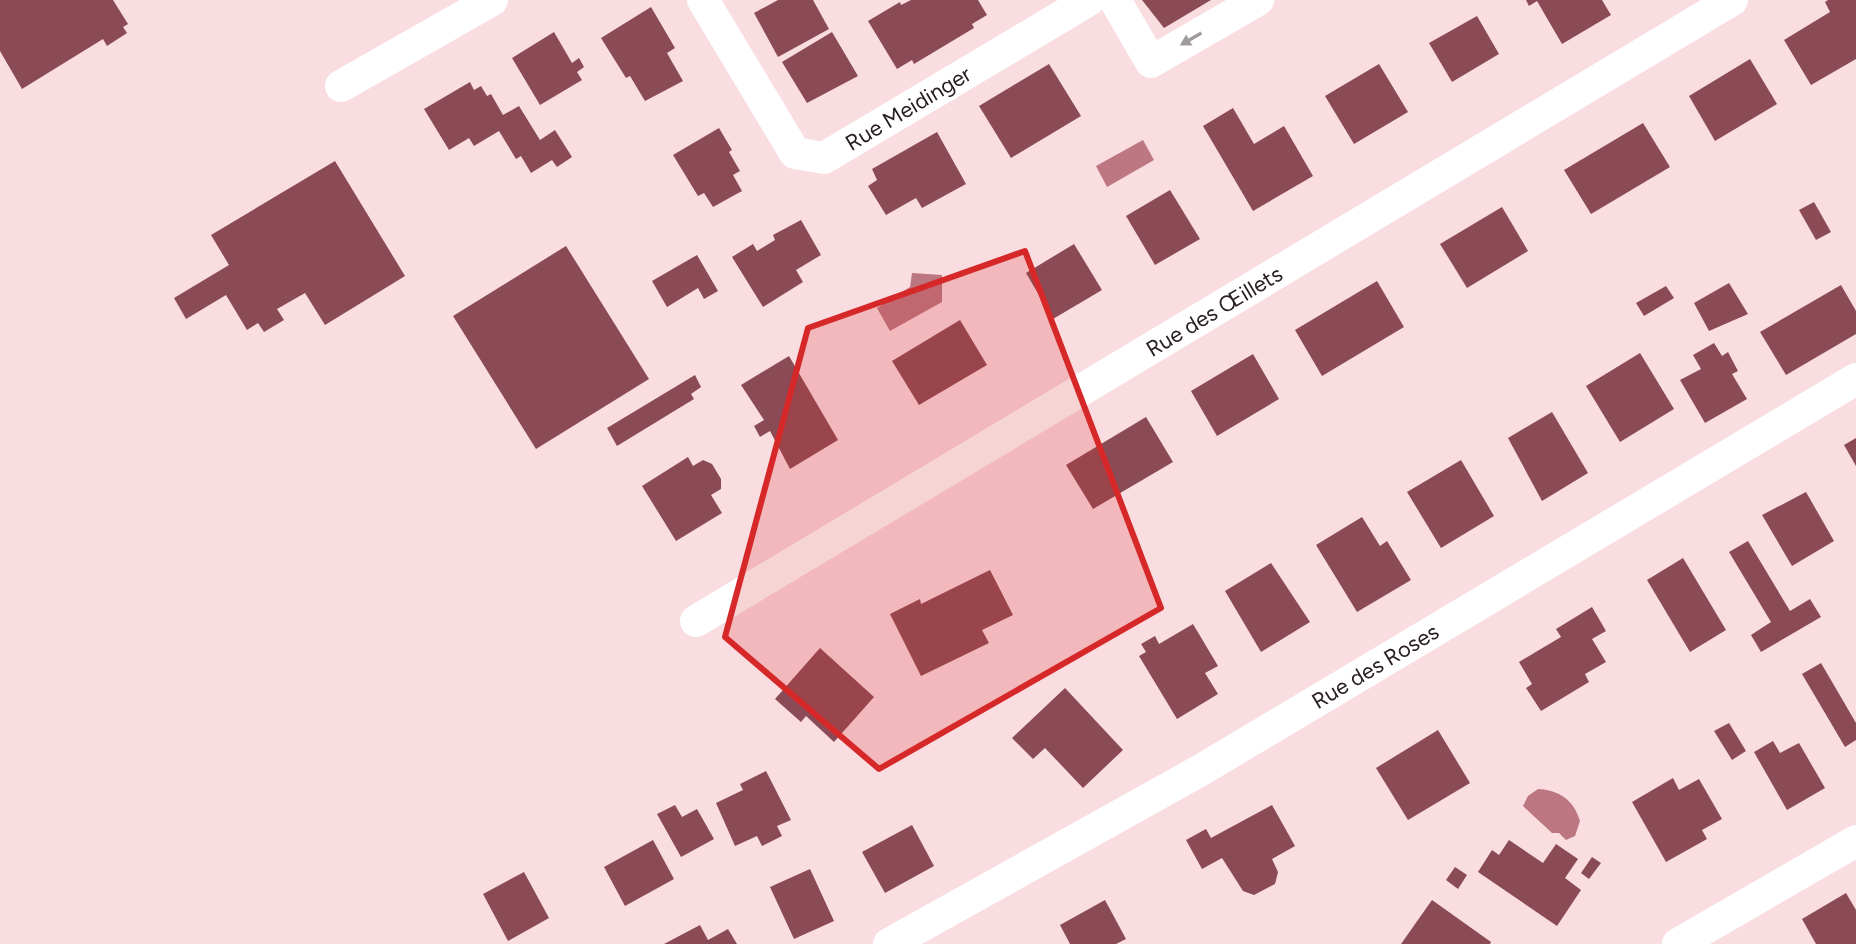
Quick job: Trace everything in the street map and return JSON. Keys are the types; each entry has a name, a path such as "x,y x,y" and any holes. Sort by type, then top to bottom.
{"street":[{"path":"341,86 492,0"},
{"name":"Rue Meidinger","path":"703,0 795,153 824,158 1089,0"},
{"path":"1115,0 1151,62 1258,0"},
{"name":"Rue des Œillets","path":"696,621 1732,0"},
{"name":"Rue des Roses","path":"889,944 1201,770 1856,379"},
{"path":"1678,944 1856,841"}],"highlighted area":[{"path":"1025,251 1161,608 879,769 725,637 808,328"}],"shaded area":[{"path":"1143,140 1154,160 1107,187 1096,166"},
{"path":"912,273 942,275 942,302 890,331 877,308 910,287"},
{"path":"1538,789 1559,794 1574,807 1580,821 1575,836 1566,840 1559,833 1552,833 1523,806 1528,796"}],"building":[{"path":"0,0 113,0 128,24 123,27 127,33 107,46 103,39 22,89 0,51"},
{"path":"778,0 813,0 829,29 778,57 754,13"},
{"path":"911,0 978,0 987,15 972,24 974,28 914,64 912,60 897,69 868,21 900,2 901,5"},
{"path":"1142,0 1211,0 1164,28"},
{"path":"1526,0 1602,0 1611,15 1562,44 1537,1 1529,6"},
{"path":"1856,0 1856,59 1811,85 1784,40 1830,12 1825,2"},
{"path":"651,7 675,48 667,53 683,81 645,101 630,76 626,78 601,38"},
{"path":"1477,16 1499,54 1452,82 1429,43"},
{"path":"554,32 572,63 579,58 584,67 577,72 582,80 540,105 512,58"},
{"path":"832,32 858,76 807,103 782,62"},
{"path":"1750,59 1777,104 1715,141 1689,96"},
{"path":"1049,64 1081,116 1011,158 979,106"},
{"path":"1379,64 1408,112 1354,144 1325,96"},
{"path":"470,82 474,90 481,86 487,96 491,94 503,115 519,106 540,140 555,130 572,157 557,167 552,160 531,173 521,156 516,159 499,131 474,146 469,138 449,150 424,109"},
{"path":"1233,108 1254,144 1284,126 1313,176 1253,211 1203,126"},
{"path":"1643,123 1670,167 1591,214 1564,170"},
{"path":"719,128 740,171 733,175 742,191 713,207 704,193 698,196 673,155"},
{"path":"937,132 966,184 922,208 916,198 886,215 868,186 877,180 872,169"},
{"path":"335,161 405,276 325,325 305,293 277,309 284,320 264,332 258,323 247,330 226,295 186,319 174,298 229,265 211,235"},
{"path":"1170,190 1200,239 1155,265 1126,216"},
{"path":"1814,202 1831,232 1816,240 1799,210"},
{"path":"1502,207 1528,251 1467,288 1440,244"},
{"path":"801,220 821,255 796,270 803,282 763,307 732,257 753,244 757,251 775,240 773,235"},
{"path":"1074,244 1102,290 1053,319 1026,273"},
{"path":"566,246 649,379 536,449 453,316"},
{"path":"697,255 718,291 704,299 698,288 667,307 652,281"},
{"path":"1377,281 1404,327 1322,376 1295,330"},
{"path":"1729,283 1748,314 1709,331 1694,303"},
{"path":"1841,285 1856,311 1856,334 1786,375 1760,332"},
{"path":"1666,286 1674,298 1644,316 1636,303"},
{"path":"960,320 987,365 919,405 892,361"},
{"path":"1714,343 1722,356 1728,352 1738,371 1732,374 1747,399 1705,423 1680,380 1701,369 1693,355"},
{"path":"1640,353 1674,409 1620,442 1586,386"},
{"path":"1253,354 1279,399 1217,436 1191,391"},
{"path":"789,356 838,440 790,469 770,431 760,437 754,426 764,420 741,385"},
{"path":"695,375 701,387 691,394 694,399 617,446 607,428"},
{"path":"1552,412 1588,473 1542,501 1508,438"},
{"path":"1146,417 1173,462 1093,509 1066,465"},
{"path":"1856,438 1856,466 1844,445"},
{"path":"688,457 693,466 703,460 712,464 721,479 721,489 711,495 722,513 676,541 642,486"},
{"path":"1461,460 1494,516 1441,548 1407,492"},
{"path":"1806,492 1834,541 1792,566 1762,515"},
{"path":"1362,517 1380,546 1387,541 1411,580 1357,612 1316,545"},
{"path":"1748,541 1790,611 1810,599 1821,617 1761,652 1751,635 1771,622 1729,552"},
{"path":"1683,558 1726,630 1690,652 1647,580"},
{"path":"1271,563 1310,622 1261,652 1225,591"},
{"path":"990,570 1013,615 982,630 989,643 921,676 890,614 920,599 921,604"},
{"path":"1592,607 1606,631 1592,639 1606,662 1585,674 1589,682 1541,711 1526,688 1532,684 1519,662 1561,637 1556,629"},
{"path":"1193,624 1218,666 1205,673 1218,694 1177,719 1139,656 1146,652 1141,644 1155,636 1159,644"},
{"path":"820,648 874,697 834,742 806,716 801,722 775,699"},
{"path":"1821,663 1856,723 1856,740 1845,747 1802,674"},
{"path":"1065,688 1123,750 1083,788 1045,748 1033,759 1012,738"},
{"path":"1729,723 1746,751 1732,760 1714,731"},
{"path":"1438,730 1470,783 1408,820 1376,768"},
{"path":"1773,741 1780,753 1799,743 1825,788 1787,810 1754,752"},
{"path":"766,771 791,820 777,826 782,836 762,846 757,836 735,846 716,803 743,790 740,784"},
{"path":"1673,778 1679,790 1699,779 1722,819 1702,830 1707,839 1666,862 1632,802"},
{"path":"675,805 682,817 697,809 714,839 681,857 657,814"},
{"path":"1272,805 1295,846 1272,859 1278,872 1275,884 1254,895 1243,891 1222,858 1202,869 1186,840 1206,829 1211,838"},
{"path":"912,825 934,866 885,893 862,852"},
{"path":"653,840 674,879 625,906 604,867"},
{"path":"1509,840 1543,863 1556,844 1578,859 1565,878 1581,890 1557,926 1478,872 1492,850 1499,855"},
{"path":"1592,857 1601,863 1589,879 1581,873"},
{"path":"1455,867 1467,875 1458,889 1446,880"},
{"path":"810,869 834,921 794,939 770,887"},
{"path":"524,872 549,918 508,941 483,894"},
{"path":"1846,893 1856,910 1856,944 1816,944 1802,919"},
{"path":"1105,900 1126,939 1116,944 1070,944 1060,925"},
{"path":"1432,900 1491,942 1490,944 1401,944"},
{"path":"700,925 708,940 728,929 737,944 664,944"}]}
